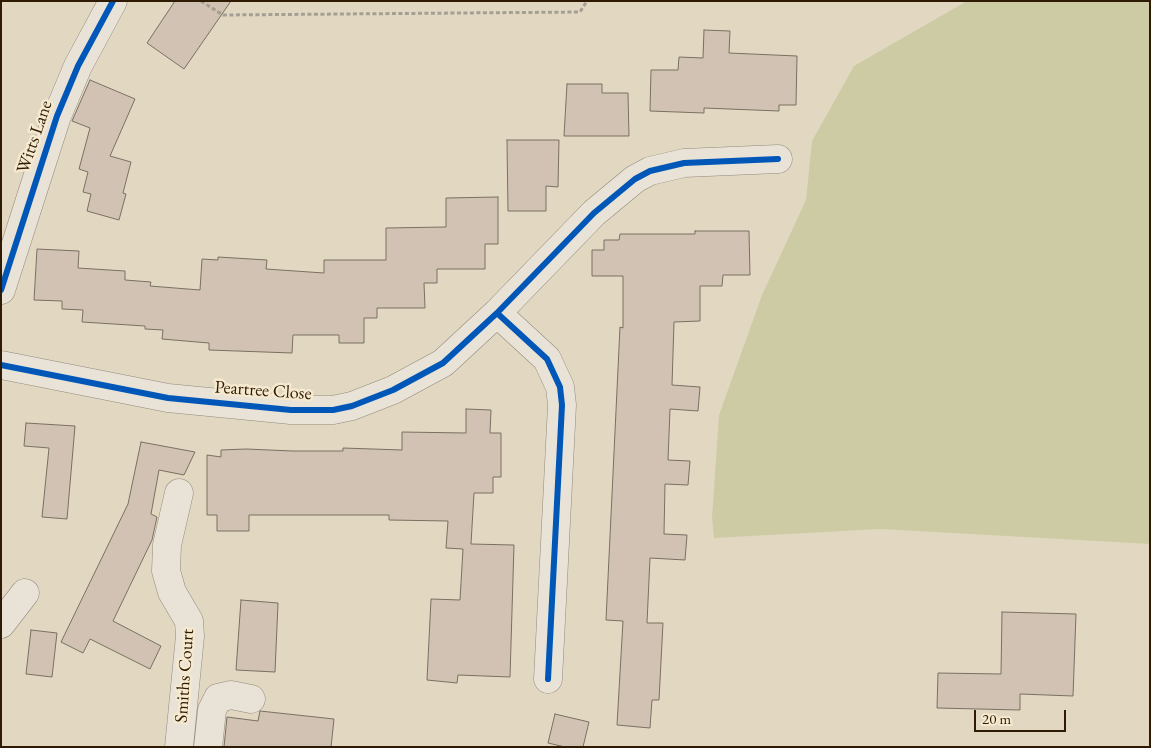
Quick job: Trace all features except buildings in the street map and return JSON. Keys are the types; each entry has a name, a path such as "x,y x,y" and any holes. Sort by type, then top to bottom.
{"street":[{"name":"Witts Lane","path":"1,290 57,116 78,66 113,1"},
{"name":"Peartree Close","path":"1,365 168,398 291,410 333,410 372,399 444,363 497,313 594,213 635,178 650,171 684,163 778,160"},
{"path":"497,313 547,359 555,372 561,396 548,679"},
{"name":"Smiths Court","path":"179,493 167,545 166,572 172,592 189,621 190,636 179,747"},
{"path":"1,624 25,593"},
{"path":"208,747 212,710 218,698 231,696 251,699"}],"path":[{"path":"201,1 222,15 580,12 586,1"}],"shaded area":[{"path":"967,1 1150,1 1150,544 880,529 714,538 712,518 719,415 762,295 806,200 812,141 854,66"}],"cycle path":[{"path":"1,290 57,116 78,66 113,1"},
{"path":"1,365 168,398 291,410 333,410 352,406 393,390 443,363 497,313 594,213 635,179 650,171 684,163 778,159"},
{"path":"497,313 547,359 560,387 562,405 548,679"}]}
